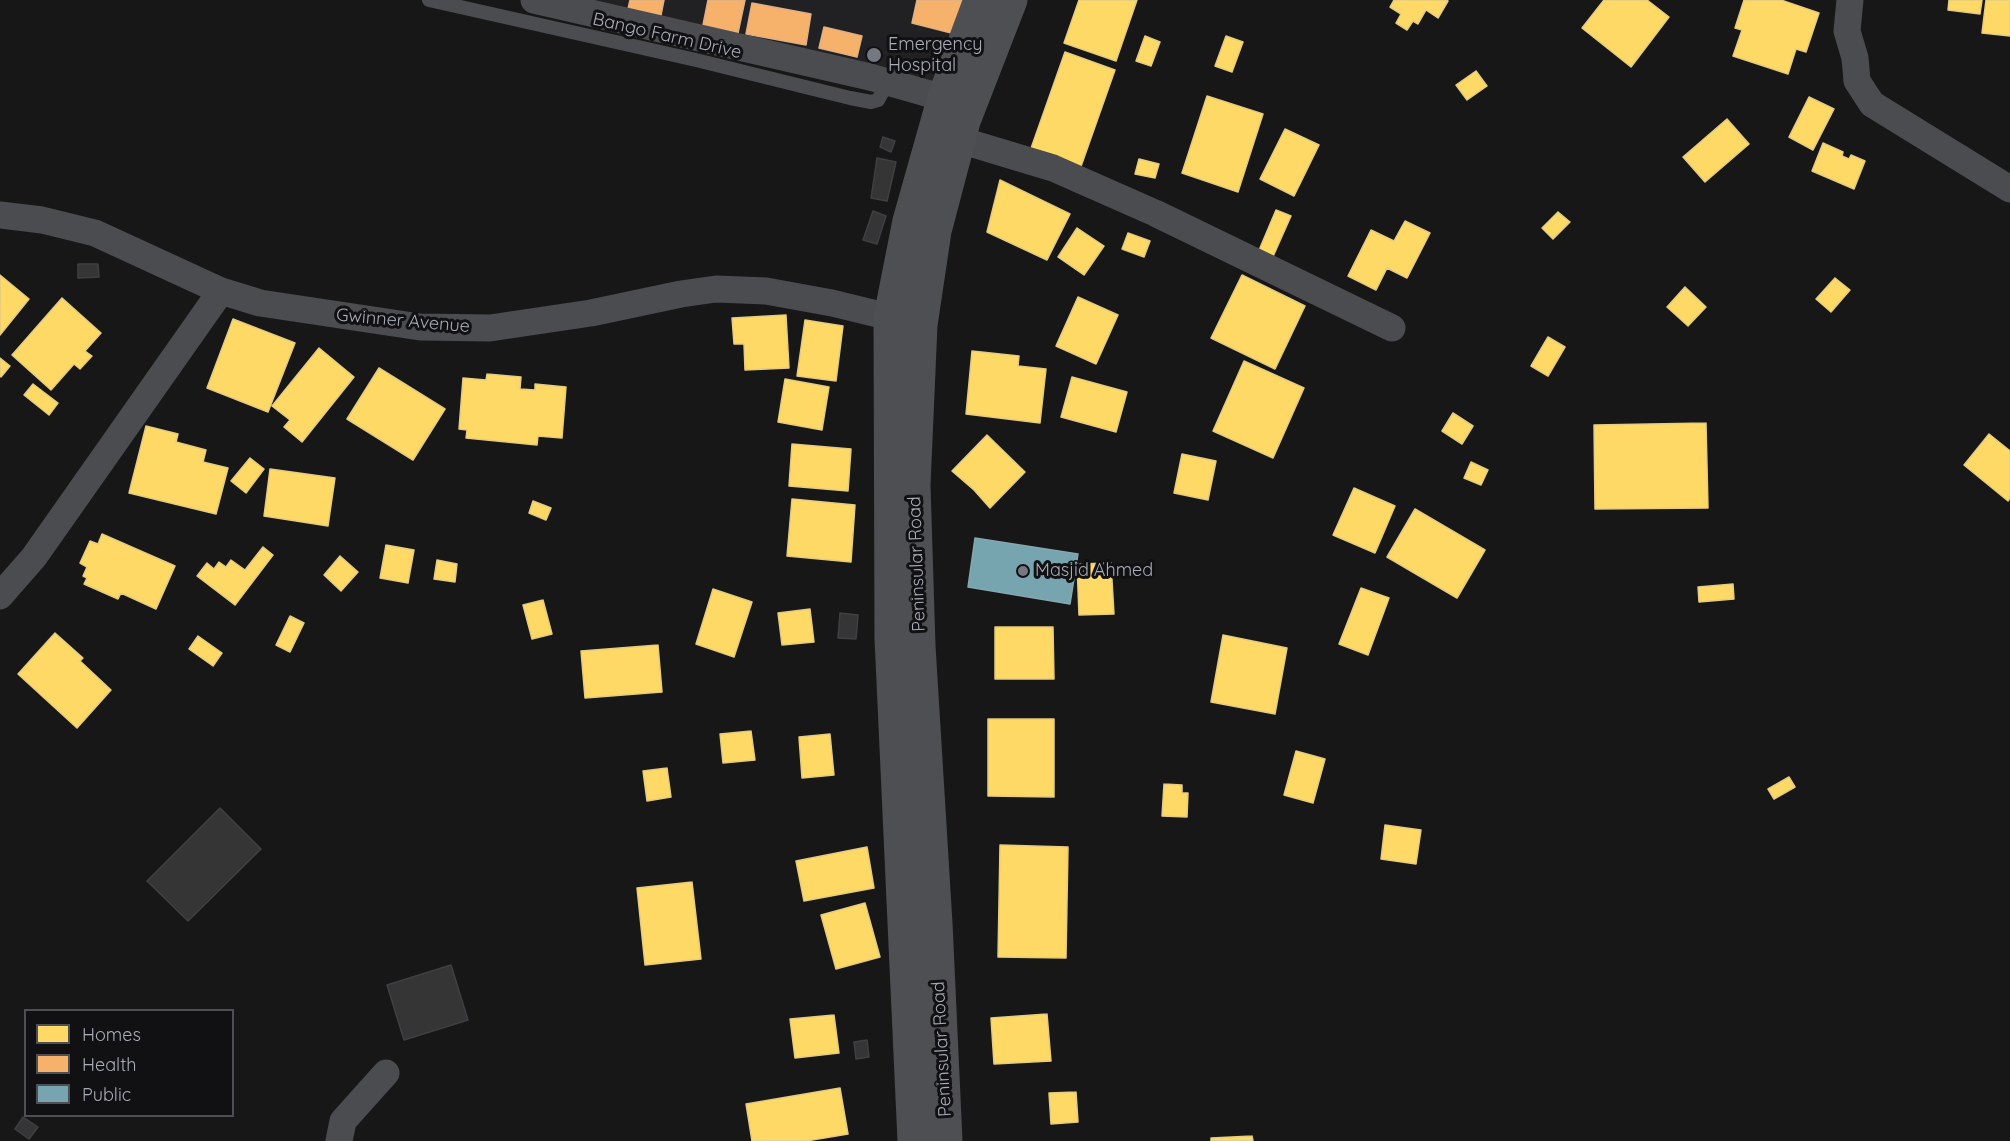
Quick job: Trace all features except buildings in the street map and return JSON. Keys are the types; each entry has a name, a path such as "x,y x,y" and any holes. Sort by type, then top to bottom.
{"main road":[{"name":"Peninsular Road","path":"946,1141 919,646 914,484 921,325 935,231 960,140 957,101 980,0"},
{"name":"Peninsular Road","path":"914,1141 891,638 890,317 909,221 957,101 1011,0"}],"street":[{"path":"534,0 888,82 957,101"},
{"path":"1850,0 1847,31 1855,58 1857,81 1872,104 2010,189"},
{"path":"960,140 1063,173 1155,213 1392,328"},
{"name":"Gwinner Avenue","path":"0,215 42,220 95,233 221,291 260,303 420,327 490,328 591,313 716,289 766,291 832,303 921,325"},
{"path":"0,596 34,557 221,291"},
{"path":"339,1141 343,1121 386,1072"}],"lane":[{"name":"Bango Farm Drive","path":"429,0 871,102 878,100 888,82"}],"shaded area":[{"name":"Emergency Hospital","path":"557,0 970,0 936,82"}],"place":[{"name":"Emergency Hospital","path":"874,55"},
{"name":"Masjid Ahmed","path":"1023,571"}]}
